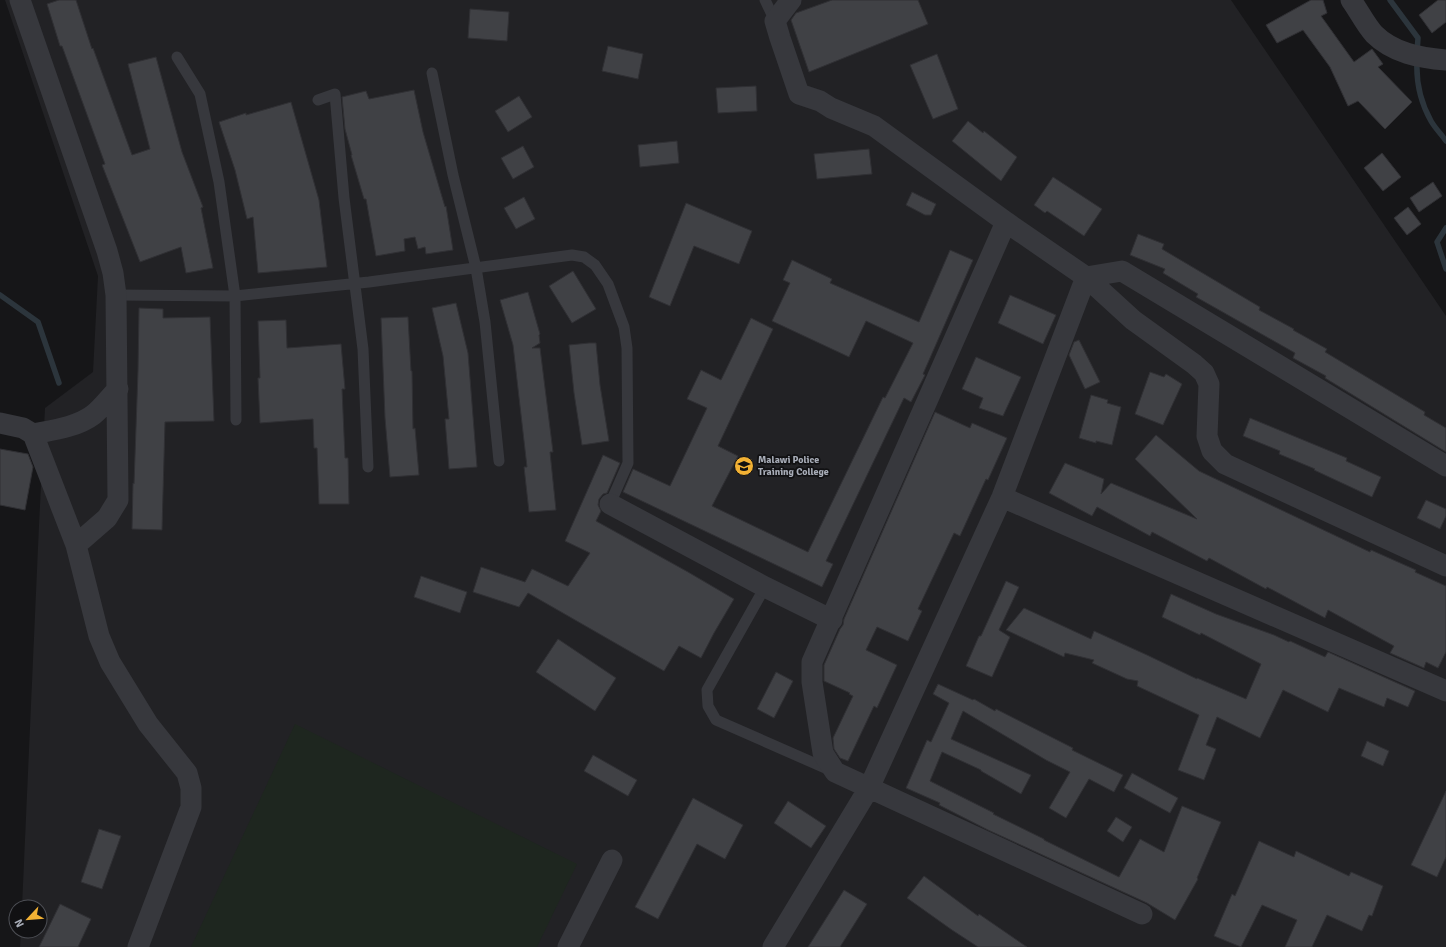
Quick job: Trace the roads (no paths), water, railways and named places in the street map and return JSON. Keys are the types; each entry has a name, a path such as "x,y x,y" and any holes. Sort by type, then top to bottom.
{"street":[{"path":"20,0 107,251 113,272 116,296 118,500 107,518 76,545"},
{"path":"791,0 775,21 799,94 820,101 831,108 874,126 1006,222 1086,277 1133,320 1194,364 1204,373 1209,384 1208,436 1212,451 1225,464 1446,566"},
{"path":"1351,0 1374,33 1385,44 1399,51 1436,59"},
{"path":"1006,222 832,620 812,662 812,682 823,753 834,772 1142,914"},
{"path":"1086,277 1122,271 1446,466"},
{"path":"773,947 869,788 1002,497 1086,277"},
{"path":"33,434 72,425 84,420 94,414 118,389"},
{"path":"0,423 22,428 33,434 76,545 99,636 110,662 148,724 187,773 192,788 191,807 138,947"},
{"path":"1002,497 1446,691"},
{"path":"610,504 765,587 832,620"},
{"path":"568,947 612,860"}],"lane":[{"path":"765,0 775,21"},
{"path":"177,57 200,94 218,182 235,296 236,420"},
{"path":"432,73 453,176 476,268 485,322 499,461"},
{"path":"318,100 335,94 344,198 363,350 368,467"},
{"path":"116,296 235,296 354,283 572,255 584,257 595,265 608,284 624,326 627,348 628,463 610,504"},
{"path":"765,587 707,690 708,706 716,720 834,772"}],"waterway":[{"path":"1390,0 1418,38 1417,52"},
{"path":"1417,61 1418,84 1424,107 1433,124 1446,141"},
{"path":"1446,228 1437,242 1446,269"},
{"path":"0,295 38,322 59,383"}],"place":[{"name":"Malawi Police Training College","path":"744,466"}]}
